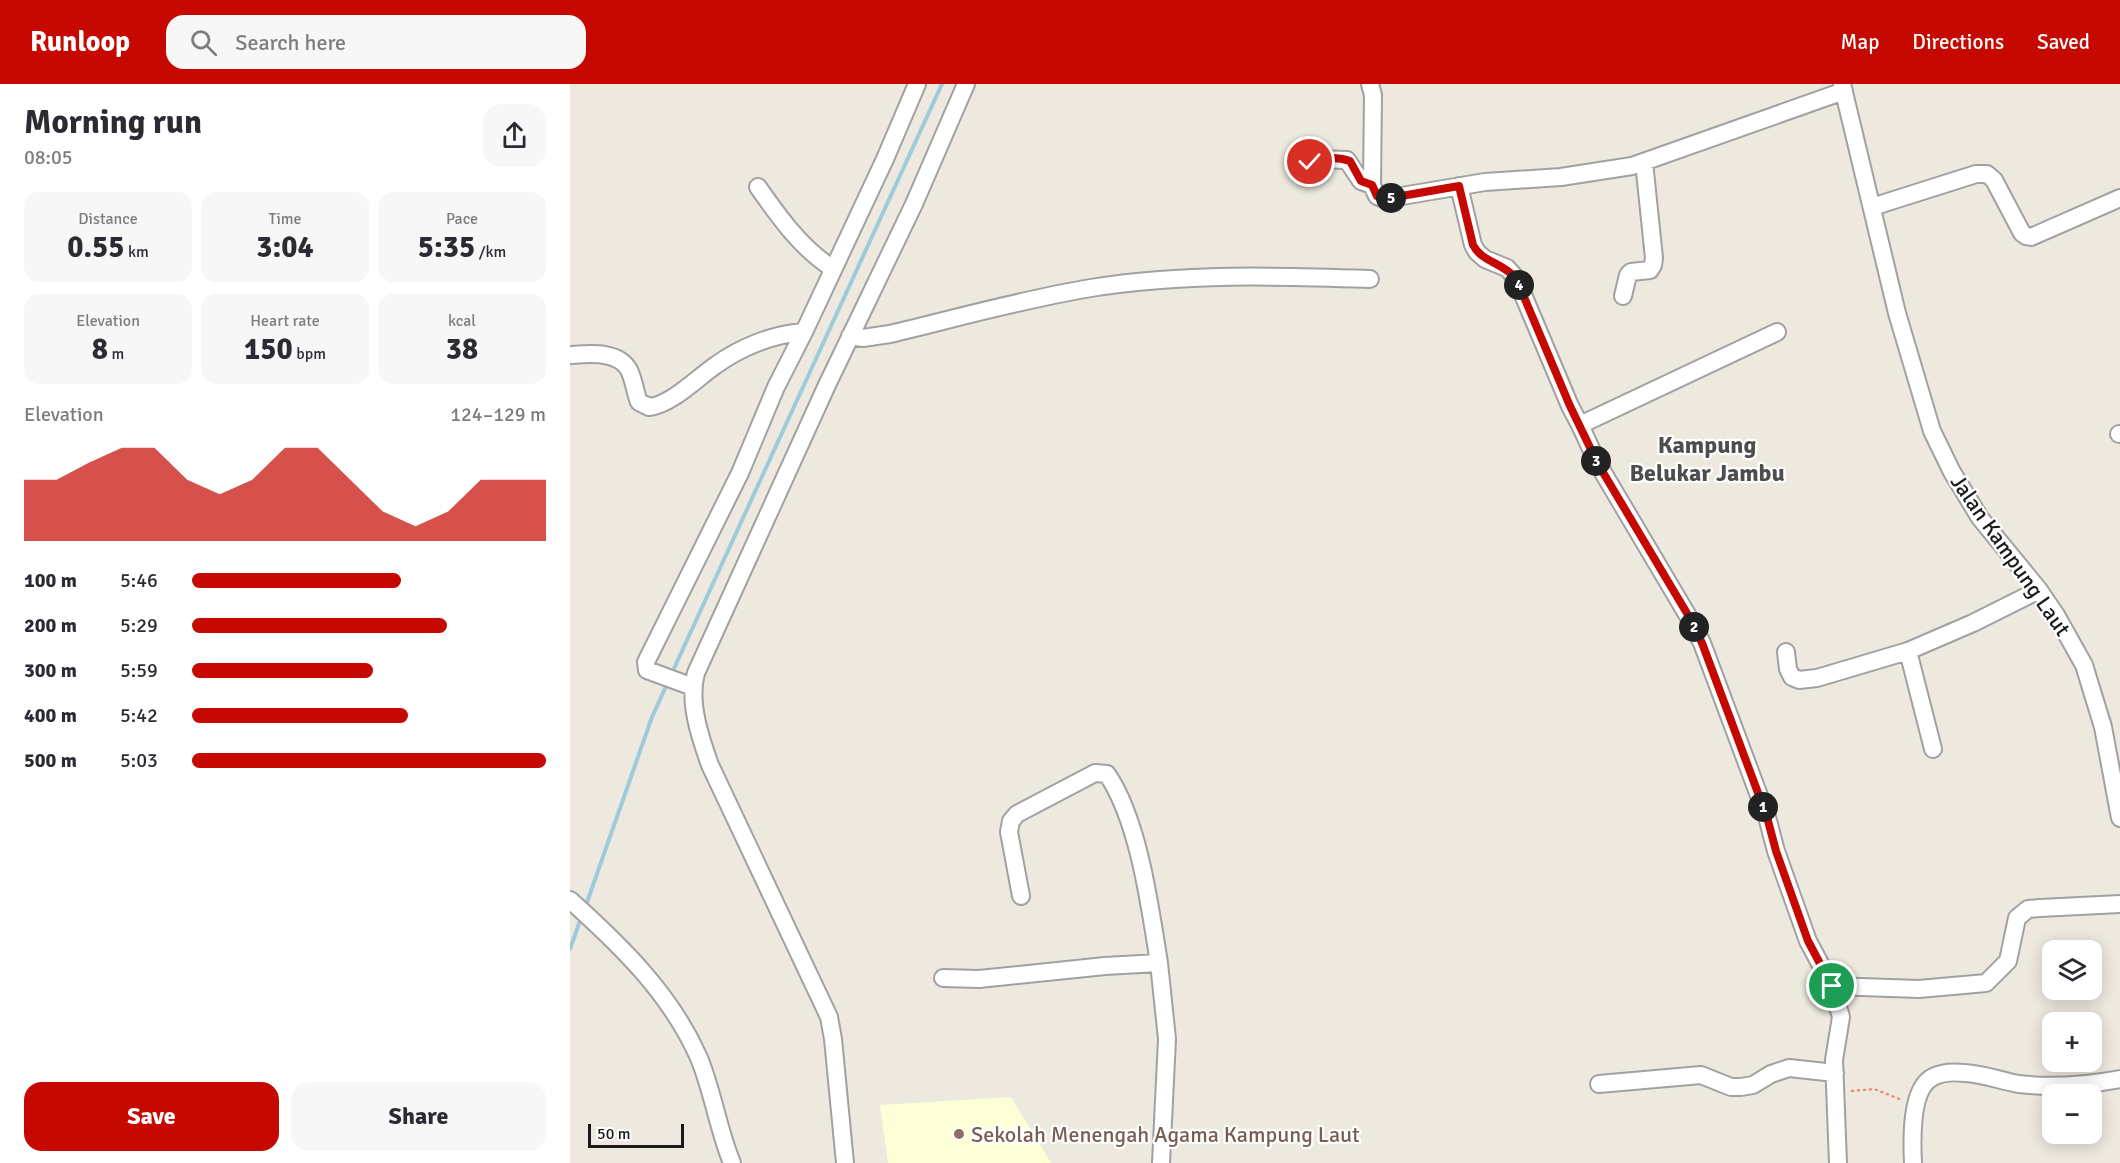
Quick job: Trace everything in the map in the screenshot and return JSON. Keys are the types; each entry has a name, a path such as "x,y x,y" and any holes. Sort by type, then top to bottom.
{"street":[{"path":"690,686 646,669 646,662 740,473 776,387 885,159 917,84"},
{"path":"845,1163 829,1017 710,765 702,741 690,686 850,336 914,204 966,84"},
{"path":"1370,84 1372,185 1377,196 1384,199 1485,182 1561,177 1632,166 1843,87"},
{"name":"Jalan Kampung Laut","path":"1843,87 1897,313 1932,431 1952,471 1980,518 2039,590 2070,639 2090,681 2108,752 2120,818"},
{"path":"1305,174 1307,164 1316,159 1347,160 1361,181 1372,185"},
{"path":"1623,296 1628,275 1650,270 1653,265 1644,162"},
{"path":"1872,207 1976,174 1987,174 1994,180 2022,233 2031,237 2120,198"},
{"path":"1459,186 1473,245 1480,256 1507,268 1516,278 1570,406 1598,464 1688,615 1702,643 1767,817 1776,851 1808,941 1832,986 1841,1017 1835,1051 1838,1163"},
{"path":"758,187 795,235 817,258 832,268"},
{"path":"850,336 863,338 890,334 1070,292 1124,284 1183,278 1240,276 1370,279"},
{"path":"570,355 601,354 621,361 630,372 639,402 649,407 660,404 718,363 748,347 789,333 804,332"},
{"path":"1580,425 1778,332"},
{"path":"1786,652 1790,674 1799,680 1806,680 1867,665 1908,651 1973,623 2039,590"},
{"path":"1908,651 1933,749"},
{"path":"1022,896 1009,832 1011,821 1017,814 1095,773 1107,774 1117,788 1129,823 1148,897 1159,963 1167,1039 1161,1163"},
{"path":"570,900 615,941 664,996 680,1020 700,1060 732,1163"},
{"path":"1832,986 1919,989 1986,982 1995,976 2008,961 2015,924 2021,913 2028,909 2120,904"},
{"path":"943,978 979,979 1159,963"},
{"path":"1599,1084 1701,1075 1731,1087 1742,1087 1753,1085 1771,1074 1789,1068 1835,1079"},
{"path":"1913,1163 1912,1128 1917,1105 1927,1082 1933,1077 1954,1072 1983,1075 2022,1084 2082,1085 2120,1079"}],"path":[{"path":"1835,1079 1848,1091 1874,1089 1917,1105"}],"shaded area":[{"name":"Sekolah Menengah Agama Kampung Laut","path":"1011,1097 1051,1163 888,1163 880,1105"}],"waterway":[{"path":"671,675 942,84"},
{"path":"585,908 652,717 668,682"},
{"path":"570,949 581,918"}],"place":[{"name":"Sekolah Menengah Agama Kampung Laut","path":"959,1134"}],"district":[{"name":"Kampung Belukar Jambu","path":"1707,459"}],"route":[{"path":"1310,162 1316,159 1350,161 1361,181 1372,185 1377,196 1384,199 1459,186 1473,245 1480,256 1507,268 1516,278 1570,406 1598,464 1688,615 1702,643 1767,817 1776,851 1808,941 1832,986"}]}
